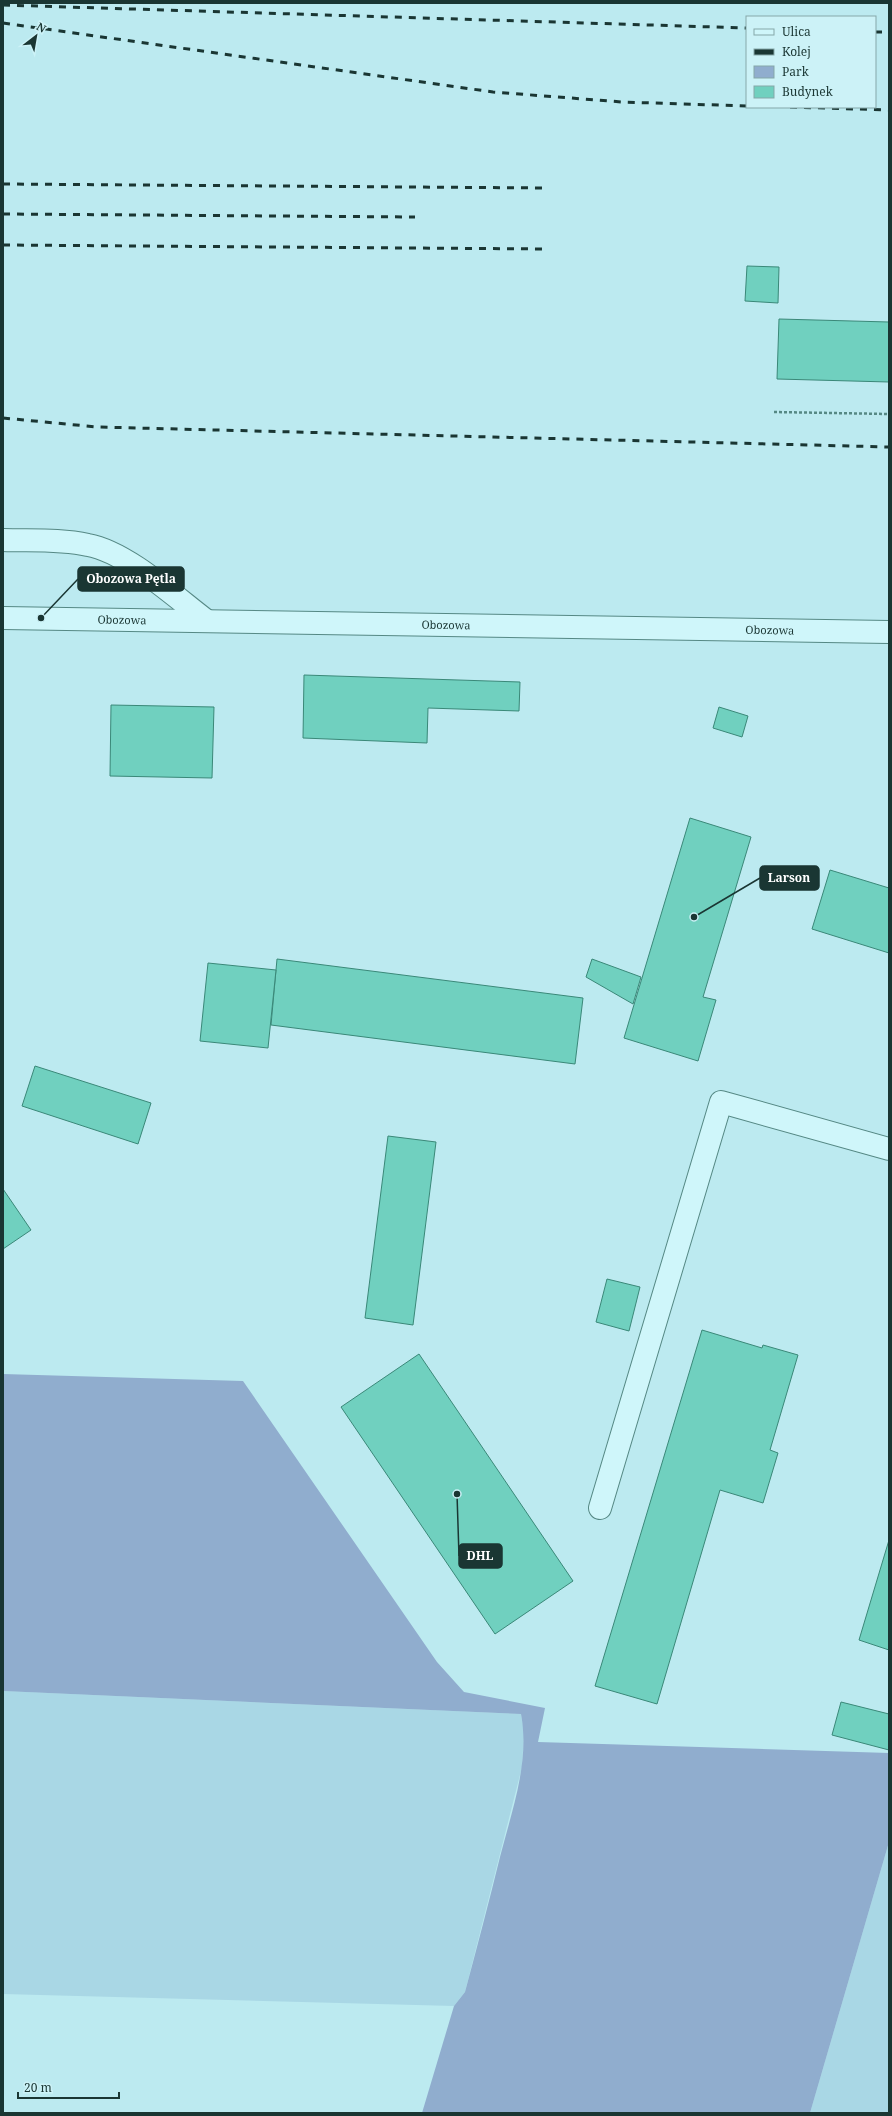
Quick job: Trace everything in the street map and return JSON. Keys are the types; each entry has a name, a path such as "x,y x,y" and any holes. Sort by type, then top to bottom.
{"street":[{"path":"3,540 68,542 90,545 111,553 131,564 207,621"},
{"name":"Obozowa","path":"3,618 889,632"},
{"path":"600,1508 721,1102 889,1149"}],"path":[{"path":"774,412 889,414"}],"shaded area":[{"path":"3,1691 521,1714 524,1733 522,1767 465,1992 454,2006 3,1994"},
{"path":"889,1842 889,2113 810,2113"}],"green space":[{"path":"3,1374 243,1381 437,1662 464,1692 545,1708 538,1742 889,1753 889,1842 810,2113 422,2113 454,2006 465,1992 514,1804 523,1750 521,1714 3,1691"}],"building":[{"path":"747,266 779,267 778,303 745,301"},
{"path":"779,319 889,322 889,382 777,379"},
{"path":"304,675 520,682 519,711 428,708 427,743 303,738"},
{"path":"111,705 214,707 212,778 110,776"},
{"path":"719,707 748,716 742,737 713,728"},
{"path":"690,818 751,837 703,997 716,1000 698,1061 624,1038"},
{"path":"830,870 889,888 889,953 812,929"},
{"path":"277,959 583,998 575,1064 271,1025"},
{"path":"592,959 641,977 633,1004 586,977"},
{"path":"208,963 276,970 268,1048 200,1041"},
{"path":"35,1066 151,1103 138,1144 22,1106"},
{"path":"388,1136 436,1142 413,1325 365,1318"},
{"path":"3,1189 31,1230 3,1249"},
{"path":"607,1279 640,1287 629,1331 596,1322"},
{"path":"702,1330 762,1348 763,1345 798,1355 770,1450 778,1453 763,1503 720,1490 657,1704 595,1686"},
{"path":"419,1354 573,1581 495,1634 341,1407"},
{"path":"889,1540 889,1650 859,1640"},
{"path":"841,1702 889,1714 889,1750 832,1735"}],"railway":[{"path":"3,5 746,28"},
{"path":"3,23 493,92 622,102 746,106"},
{"path":"876,32 889,32"},
{"path":"823,108 889,110"},
{"path":"3,184 547,188"},
{"path":"3,214 415,217"},
{"path":"3,245 547,249"},
{"path":"3,418 97,427 889,447"}],"place":[{"name":"Obozowa Pętla","path":"41,618"},
{"name":"Larson","path":"694,917"},
{"name":"DHL","path":"457,1494"}]}
